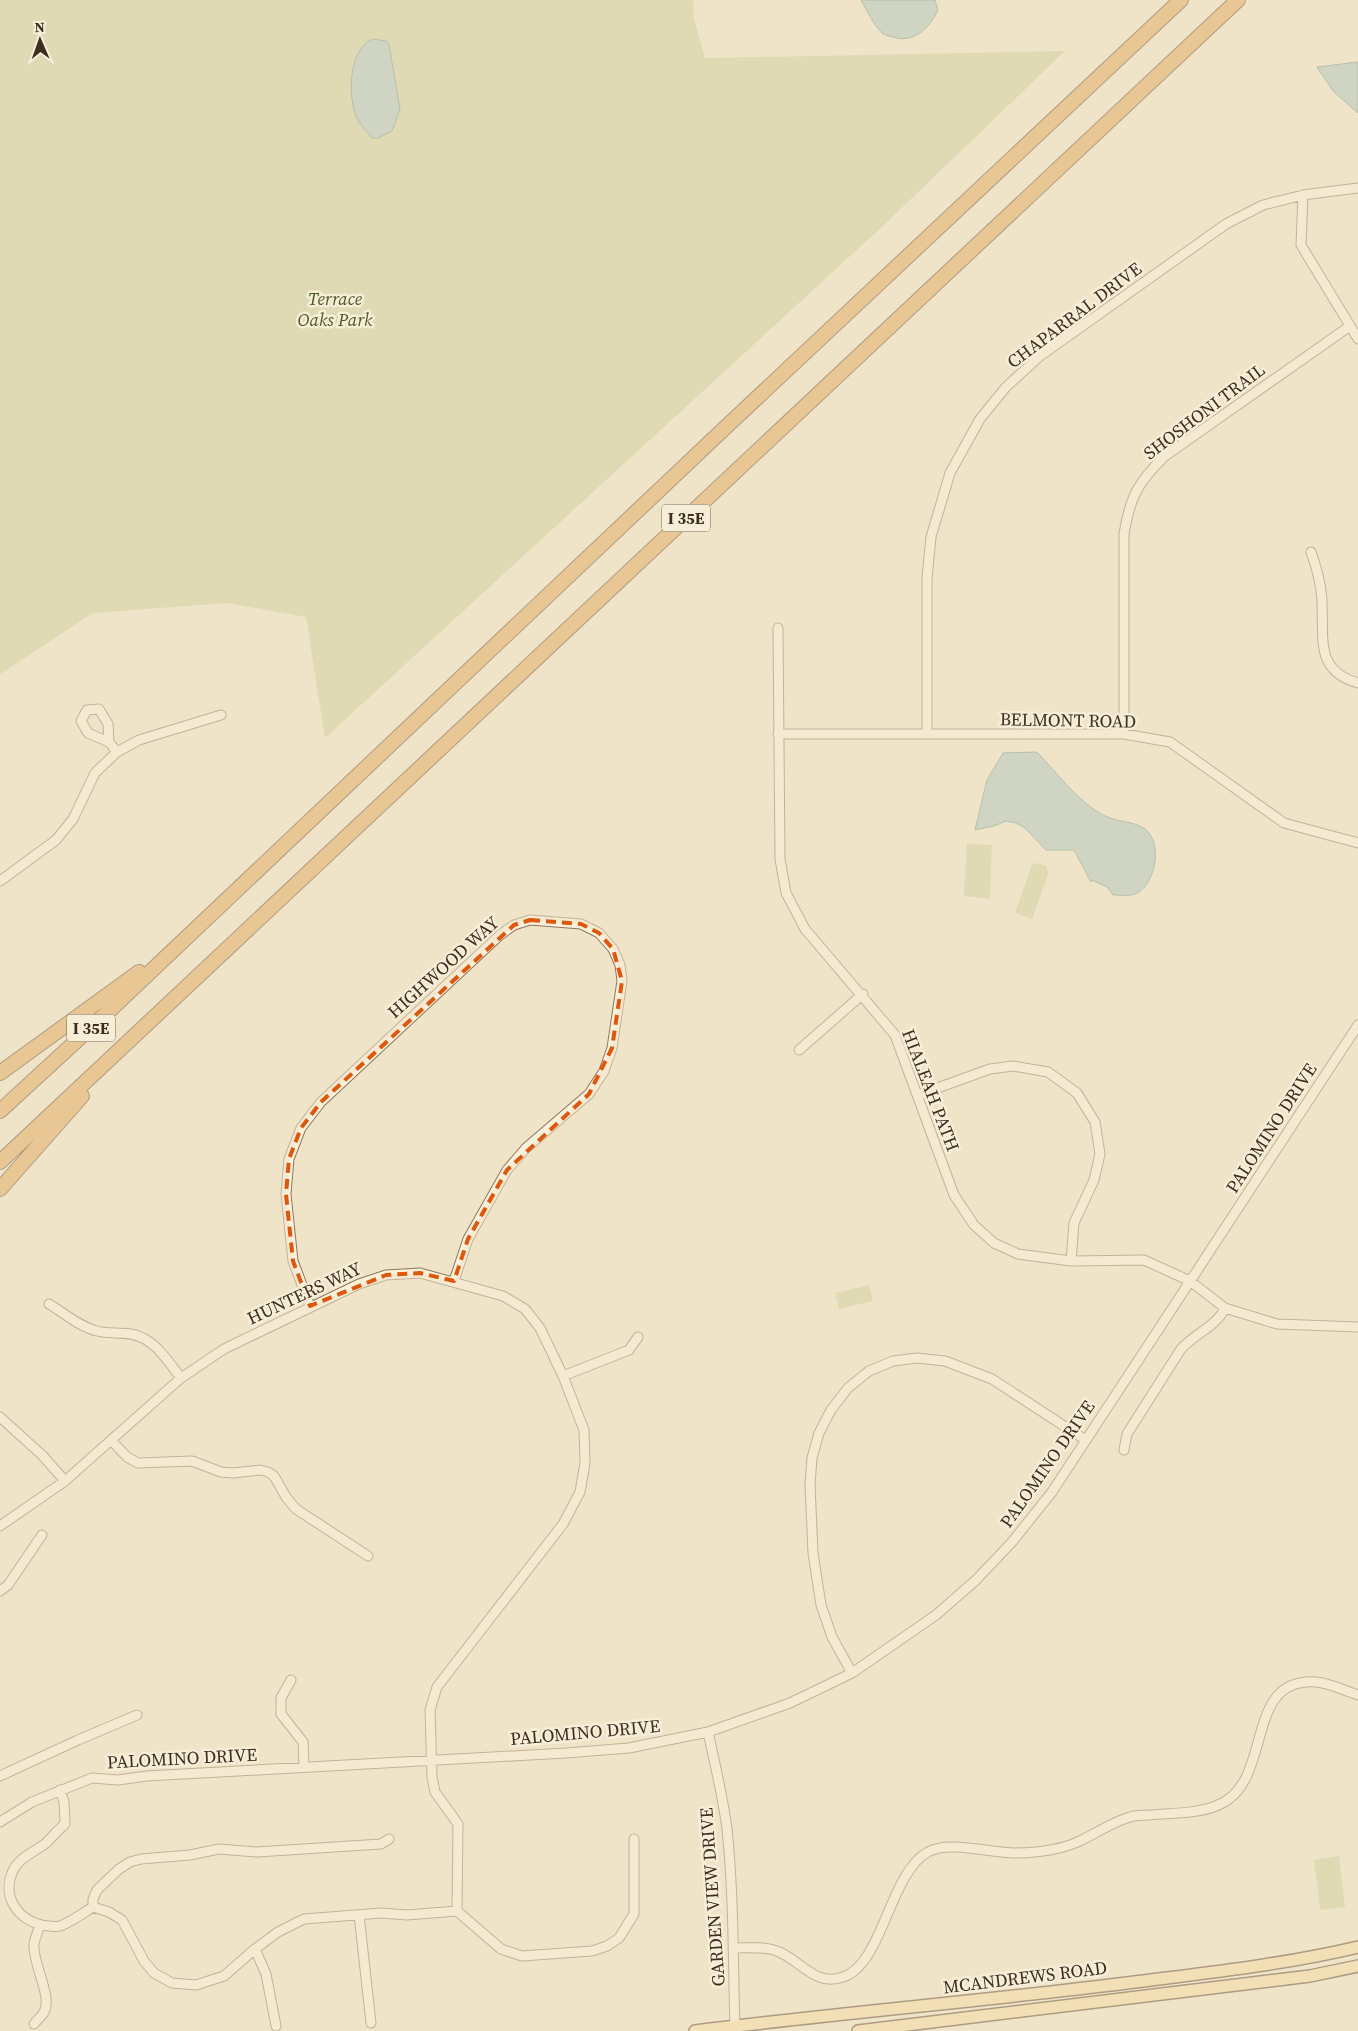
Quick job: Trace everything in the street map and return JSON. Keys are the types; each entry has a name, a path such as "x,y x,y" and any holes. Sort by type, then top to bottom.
{"highway":[{"name":"I 35E","path":"0,1111 1181,0"},
{"name":"I 35E","path":"0,1162 1238,0"},
{"path":"0,1073 180,942"},
{"path":"0,1189 134,1037"}],"main road":[{"name":"MCANDREWS ROAD","path":"695,2031 735,2029 1242,1969 1358,1947"},
{"name":"MCANDREWS ROAD","path":"858,2031 1310,1976 1358,1966"}],"street":[{"name":"CHAPARRAL DRIVE","path":"927,734 927,578 931,537 950,473 980,419 1006,387 1040,356 1226,224 1263,205 1303,195 1358,188"},
{"path":"1303,195 1301,245 1358,338"},
{"name":"SHOSHONI TRAIL","path":"1124,734 1124,534 1128,510 1137,489 1149,471 1165,456 1350,326"},
{"path":"1311,552 1318,570 1322,602 1322,646 1331,668 1348,680 1358,683"},
{"name":"HIALEAH PATH","path":"778,628 780,858 786,893 805,929 895,1034 954,1195 974,1225 994,1243 1018,1254 1071,1261 1144,1260 1190,1281 1226,1308 1277,1324 1358,1328"},
{"path":"0,881 56,840 73,819 94,773 117,752 139,740 221,716"},
{"name":"BELMONT ROAD","path":"778,734 1124,734 1170,742 1284,823 1358,844"},
{"path":"109,742 117,752"},
{"name":"HIGHWOOD WAY","path":"310,1306 293,1262 286,1194 289,1159 301,1128 322,1102 500,935 514,925 530,920 581,924 599,933 613,949 620,965 622,981 612,1048 604,1071 589,1094 526,1148 507,1170 468,1239 454,1281"},
{"path":"799,1050 862,994"},
{"name":"PALOMINO DRIVE","path":"0,1822 32,1802 92,1778 118,1780 146,1776 304,1766 629,1748 708,1732 790,1703 852,1673 936,1615 976,1580 1012,1542 1052,1492 1084,1439 1358,1025"},
{"path":"918,1095 990,1069 1013,1066 1048,1072 1077,1093 1095,1122 1100,1154 1094,1180 1074,1223 1071,1261"},
{"name":"HUNTERS WAY","path":"0,1526 64,1480 181,1378 224,1349 359,1284 386,1276 420,1273 503,1296 525,1309 540,1328 563,1376 584,1430 585,1463 580,1492 563,1524 437,1688 430,1710 430,1760 435,1792 458,1824 457,1911"},
{"path":"49,1304 91,1329 100,1332 124,1332 143,1338 154,1346 181,1378"},
{"path":"1124,1450 1128,1434 1181,1349 1189,1340 1213,1324 1226,1308"},
{"path":"563,1376 629,1350 638,1337"},
{"path":"852,1673 832,1637 821,1605 813,1553 810,1485 812,1458 819,1433 831,1410 848,1388 869,1371 893,1361 917,1358 945,1361 992,1379 1084,1439"},
{"path":"0,1417 42,1455 64,1480"},
{"path":"110,1440 127,1457 138,1463 192,1462 221,1472 233,1473 260,1470 268,1472 274,1476 286,1497 296,1509 368,1556"},
{"path":"0,1590 8,1585 42,1535"},
{"path":"291,1680 281,1698 281,1714 303,1742 304,1766"},
{"path":"733,1948 774,1950 788,1956 814,1977 829,1980 845,1977 865,1961 910,1869 928,1851 946,1847 1013,1853 1043,1851 1077,1842 1131,1816 1199,1811 1218,1805 1234,1795 1246,1782 1271,1704 1281,1691 1296,1683 1318,1682 1358,1695"},
{"path":"0,1776 137,1715"},
{"name":"GARDEN VIEW DRIVE","path":"708,1732 727,1830 735,2029"},
{"path":"60,1790 64,1802 65,1824 45,1843 23,1858 12,1871 8,1888 12,1903 19,1914 29,1921 40,1925 59,1926 93,1907 110,1912 122,1920 144,1961 154,1973 172,1983 196,1985 224,1976 278,1932 304,1920 359,1914 407,1915 457,1911 501,1949 522,1956 592,1951 607,1946 619,1938 634,1914 634,1839"},
{"path":"93,1907 93,1899 97,1890 119,1869 130,1862 190,1855 219,1849 257,1852 381,1844 389,1839"},
{"path":"359,1914 371,2023"},
{"path":"34,2024 44,2013 46,2007 45,1995 36,1963 34,1944 40,1925"},
{"path":"255,1949 266,1974 276,2026"}],"highlighted area":[{"path":"530,920 581,924 599,933 613,949 622,981 612,1048 589,1094 507,1170 468,1239 454,1281 420,1273 386,1275 310,1306 293,1261 286,1194 289,1159 301,1128 321,1102 514,925"}],"green space":[{"name":"Terrace Oaks Park","path":"0,0 693,0 694,19 705,58 1065,51 884,225 325,738 306,617 227,603 93,613 0,674"},
{"path":"967,844 992,845 990,899 964,896"},
{"path":"1038,863 1047,867 1048,875 1032,919 1015,913 1032,865"},
{"path":"869,1285 873,1301 839,1309 835,1293"},
{"path":"1339,1856 1345,1907 1320,1910 1314,1860"}],"water":[{"path":"861,0 935,0 938,10 935,17 920,33 900,39 882,33 873,22"},
{"path":"373,39 386,41 389,45 400,109 392,131 378,138 372,138 359,122 353,107 351,85 352,74 359,52 365,44"},
{"path":"1358,62 1358,113 1333,91 1317,67"},
{"path":"1037,752 1090,807 1115,820 1141,826 1149,833 1155,847 1154,864 1149,880 1139,892 1130,895 1113,895 1107,887 1092,880 1091,882 1074,850 1046,850 1025,828 1016,823 1006,821 975,830 987,780 1003,753"}]}
